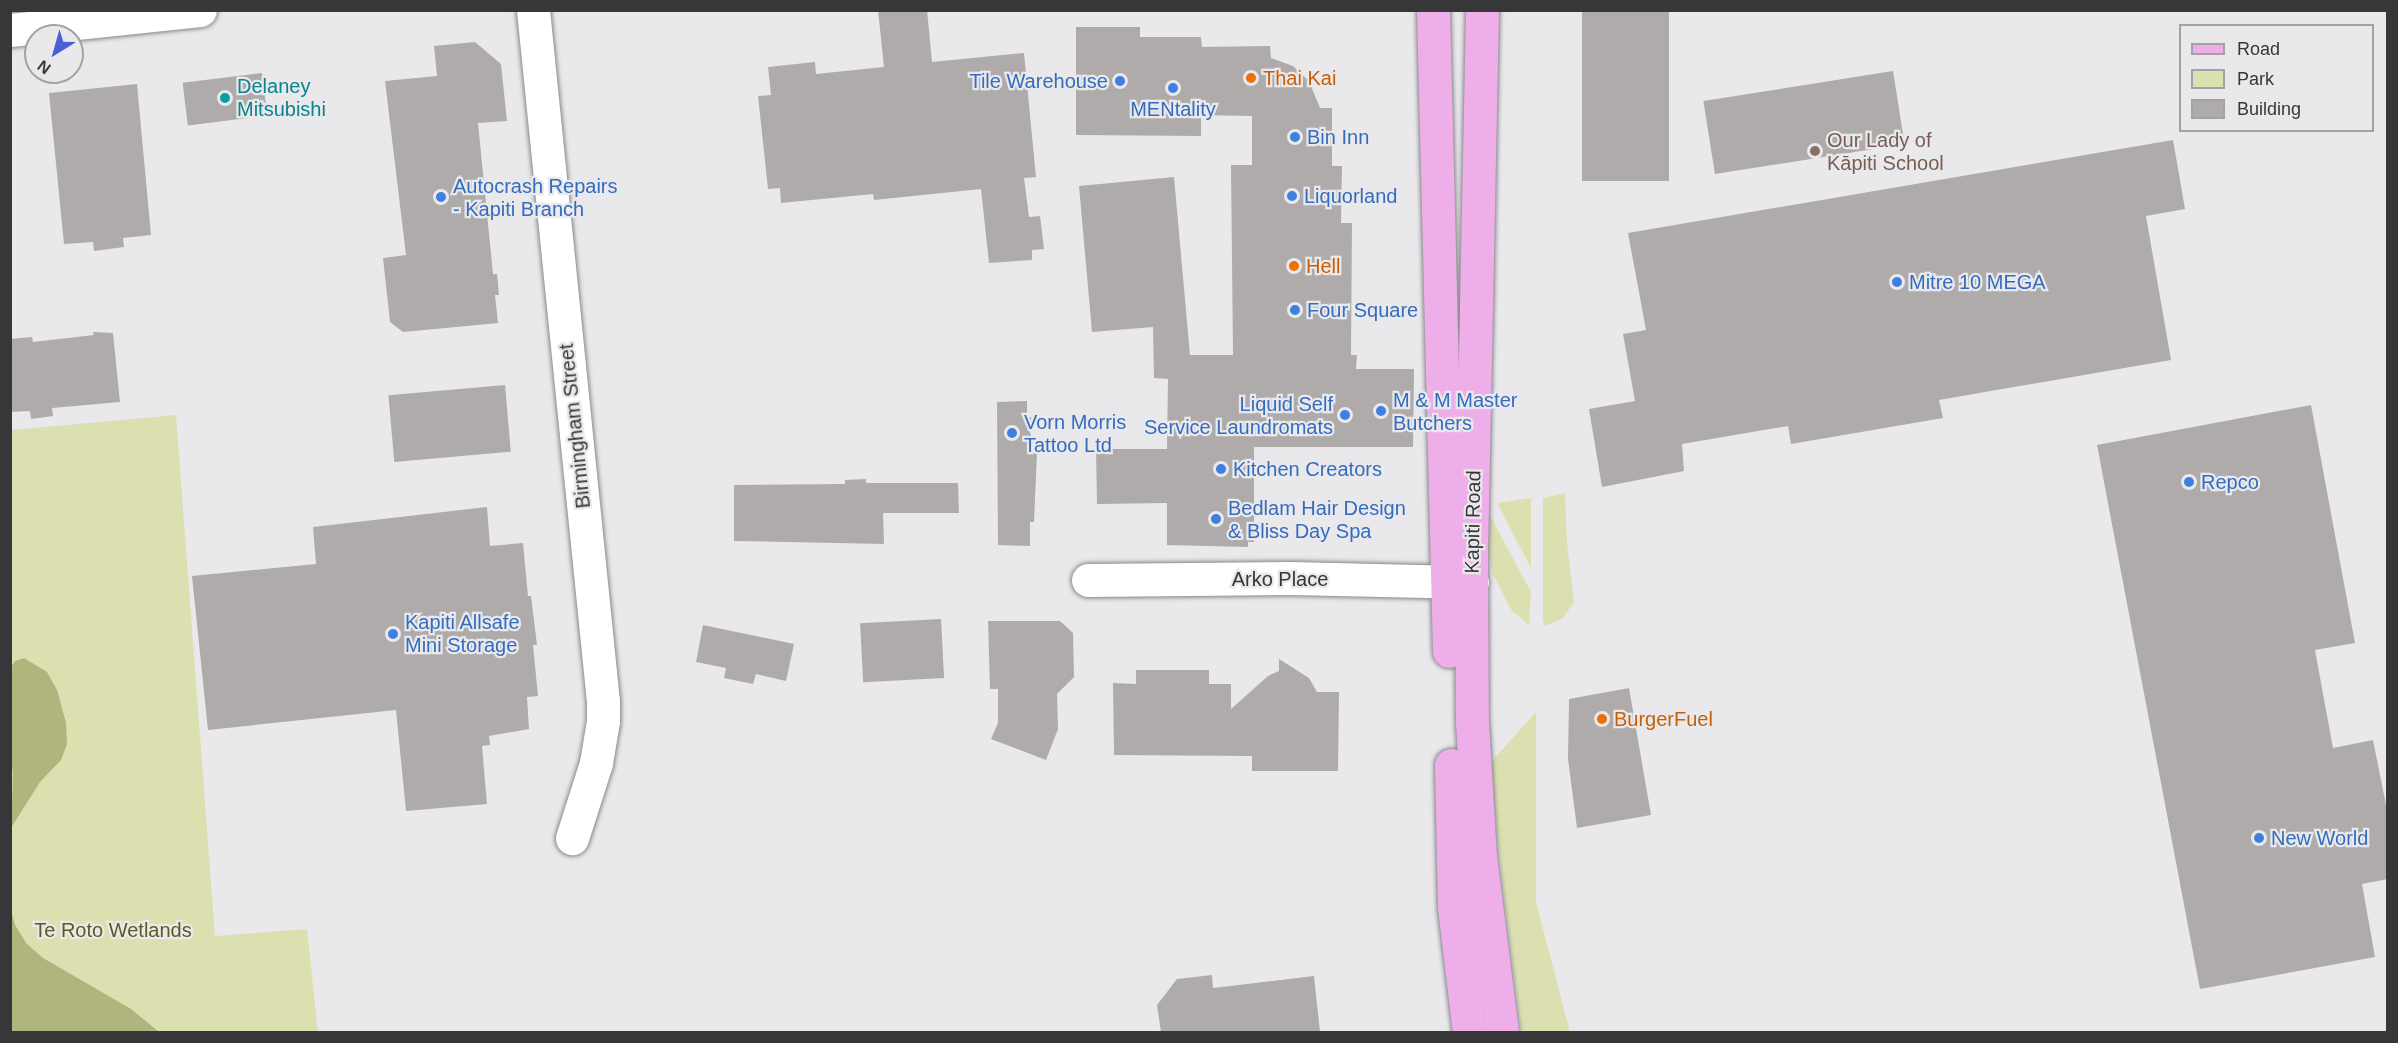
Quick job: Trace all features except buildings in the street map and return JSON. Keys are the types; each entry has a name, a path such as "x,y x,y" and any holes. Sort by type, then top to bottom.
{"main road":[{"name":"Kapiti Road","path":"1432,10 1460,581 1480,856 1502,1032"},
{"name":"Kapiti Road","path":"1469,1032 1454,907 1460,581 1482,10"},
{"path":"1454,907 1480,856"}],"street":[{"path":"10,30 200,10"},
{"name":"Birmingham Street","path":"533,10 603,701 603,721 596,763 573,838"},
{"name":"Arko Place","path":"1088,580 1460,581"}],"green space":[{"name":"Te Roto Wetlands","path":"176,415 215,936 307,929 318,1032 11,1032 11,430"},
{"path":"1565,493 1567,543 1574,602 1562,619 1545,626 1543,621 1543,498"},
{"path":"1531,498 1531,568 1497,503"},
{"path":"1487,510 1531,592 1529,625 1512,611 1493,575 1486,536"},
{"path":"24,658 47,672 57,690 66,723 67,744 61,760 40,782 11,828 13,774 10,754 11,667 15,661"},
{"path":"1536,712 1536,902 1570,1032 1521,1032 1498,845 1491,762"},
{"path":"11,910 15,925 27,944 43,958 131,1009 159,1032 11,1032"}],"place":[{"name":"Thai Kai","path":"1251,78"},
{"name":"Tile Warehouse","path":"1120,81"},
{"name":"MENtality","path":"1173,88"},
{"name":"Delaney Mitsubishi","path":"225,98"},
{"name":"Bin Inn","path":"1295,137"},
{"name":"Our Lady of Kāpiti School","path":"1815,151"},
{"name":"Liquorland","path":"1292,196"},
{"name":"Autocrash Repairs - Kapiti Branch","path":"441,197"},
{"name":"Hell","path":"1294,266"},
{"name":"Mitre 10 MEGA","path":"1897,282"},
{"name":"Four Square","path":"1295,310"},
{"name":"M & M Master Butchers","path":"1381,411"},
{"name":"Liquid Self Service Laundromats","path":"1345,415"},
{"name":"Vorn Morris Tattoo Ltd","path":"1012,433"},
{"name":"Kitchen Creators","path":"1221,469"},
{"name":"Repco","path":"2189,482"},
{"name":"Bedlam Hair Design & Bliss Day Spa","path":"1216,519"},
{"name":"Kapiti Allsafe Mini Storage","path":"393,634"},
{"name":"BurgerFuel","path":"1602,719"},
{"name":"New World","path":"2259,838"}]}
